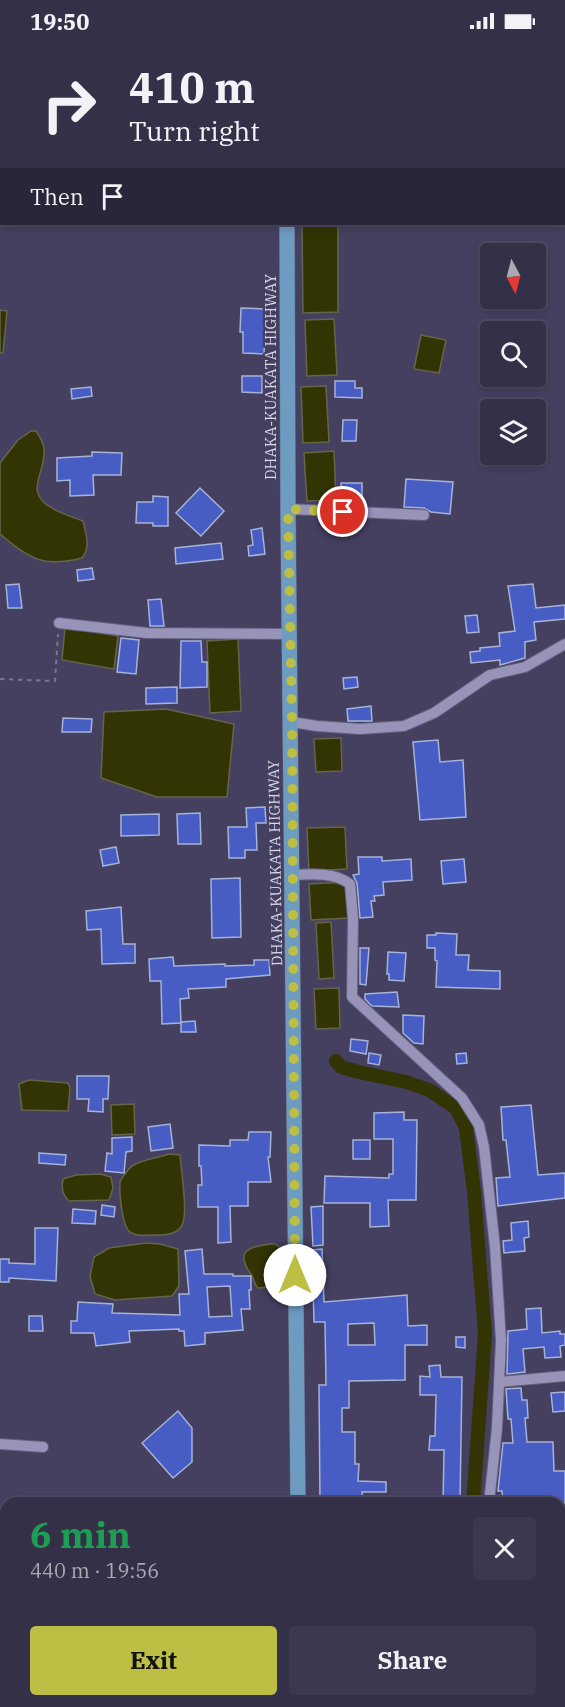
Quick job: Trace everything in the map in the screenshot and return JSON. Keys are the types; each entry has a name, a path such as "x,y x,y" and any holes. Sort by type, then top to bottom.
{"main road":[{"name":"DHAKA-KUAKATA HIGHWAY","path":"287,225 298,1497"}],"street":[{"path":"288,509 424,515"},
{"path":"59,623 147,633 289,634"},
{"path":"292,722 360,729 404,726 434,713 490,675 525,667 565,644"},
{"path":"292,875 316,873 342,879 350,884 353,918 352,997 462,1098 479,1125 484,1147 495,1247 501,1340 497,1428 490,1497"},
{"path":"499,1382 565,1376"},
{"path":"0,1444 43,1447"}],"path":[{"path":"0,679 55,681 59,623"}],"shaded area":[{"path":"302,225 338,225 338,312 303,313"},
{"path":"0,310 7,311 3,353 0,353"},
{"path":"334,319 337,375 307,376 305,320"},
{"path":"421,335 446,340 439,373 414,369"},
{"path":"326,386 329,442 303,443 301,387"},
{"path":"31,431 36,431 44,447 37,483 39,496 63,514 83,521 87,545 82,558 57,562 38,559 20,550 0,534 0,463 18,440"},
{"path":"334,451 336,500 307,501 304,453"},
{"path":"65,627 118,636 114,669 62,660"},
{"path":"238,639 241,711 210,713 207,641"},
{"path":"166,709 234,724 227,797 157,797 101,778 104,712"},
{"path":"341,738 342,771 316,772 314,739"},
{"path":"345,827 347,869 309,871 307,828"},
{"path":"347,882 348,918 311,920 309,884"},
{"path":"331,922 334,978 319,979 316,923"},
{"path":"339,988 340,1028 316,1029 314,989"},
{"path":"29,1080 68,1083 70,1088 68,1111 22,1110 19,1084"},
{"path":"134,1104 135,1134 112,1135 111,1105"},
{"path":"169,1154 180,1155 184,1203 181,1227 176,1232 166,1235 134,1234 127,1228 123,1215 120,1182 132,1166"},
{"path":"100,1174 111,1177 113,1188 109,1200 69,1201 63,1191 63,1179 76,1175"},
{"path":"146,1243 178,1249 179,1286 172,1296 115,1300 95,1294 90,1276 94,1257 109,1248"},
{"path":"275,1244 282,1249 284,1259 281,1286 258,1288 247,1269 244,1256 249,1249"}],"building":[{"path":"241,308 266,309 264,354 243,353 243,332 240,332"},
{"path":"242,376 262,376 262,393 242,392"},
{"path":"335,381 355,381 355,388 362,388 362,398 335,397"},
{"path":"91,387 92,396 72,399 71,389"},
{"path":"343,420 357,420 356,441 342,441"},
{"path":"92,452 122,453 121,475 93,475 94,495 70,496 70,480 57,481 57,458 92,456"},
{"path":"406,479 453,482 450,514 431,512 424,508 404,507"},
{"path":"341,483 362,483 362,500 341,499"},
{"path":"200,488 224,511 201,536 176,513"},
{"path":"153,496 168,497 168,526 136,523 137,502 153,502"},
{"path":"262,528 265,554 249,556 248,546 253,545 251,530"},
{"path":"221,543 223,559 176,564 175,548"},
{"path":"92,568 94,579 78,581 77,570"},
{"path":"19,584 22,608 8,608 6,585"},
{"path":"533,584 536,608 565,605 565,619 534,622 536,640 525,642 525,658 500,665 500,660 471,663 470,652 480,651 480,648 500,646 499,633 515,631 508,586"},
{"path":"161,599 164,626 150,626 148,600"},
{"path":"477,615 479,632 467,633 465,616"},
{"path":"121,638 139,640 136,674 117,672"},
{"path":"181,641 201,641 202,662 207,662 207,687 180,688"},
{"path":"357,677 358,687 344,689 343,678"},
{"path":"177,687 177,703 146,704 146,688"},
{"path":"371,706 372,721 348,721 347,709"},
{"path":"63,718 92,719 91,732 62,732"},
{"path":"438,740 440,762 463,760 466,817 420,820 413,742"},
{"path":"265,807 266,823 256,823 257,850 245,850 245,858 229,858 228,827 247,827 246,808"},
{"path":"200,813 201,844 178,844 177,814"},
{"path":"159,814 159,835 121,836 121,815"},
{"path":"116,847 119,863 103,866 100,850"},
{"path":"358,857 382,857 382,861 411,859 412,880 383,882 384,895 374,896 375,901 371,901 373,917 360,918 357,883 353,875 359,874"},
{"path":"464,859 466,882 443,884 441,861"},
{"path":"240,878 241,937 212,938 211,879"},
{"path":"121,907 123,944 135,944 135,963 102,964 101,929 87,930 86,911"},
{"path":"436,933 457,934 456,955 469,955 468,970 500,971 500,989 436,987 435,948 427,948 427,935 436,935"},
{"path":"360,948 369,948 366,985 360,984"},
{"path":"388,952 406,953 404,981 389,980"},
{"path":"173,957 174,966 254,965 254,960 269,960 270,975 226,979 226,987 188,989 189,998 180,999 181,1023 162,1024 161,981 150,981 149,959"},
{"path":"397,992 399,1007 372,1006 365,999 365,994"},
{"path":"403,1015 424,1016 423,1044 414,1043 403,1033"},
{"path":"195,1021 196,1032 181,1032 181,1022"},
{"path":"351,1039 368,1041 366,1054 350,1051"},
{"path":"369,1053 381,1055 379,1065 368,1063"},
{"path":"466,1053 467,1063 457,1064 456,1054"},
{"path":"77,1076 109,1076 108,1099 103,1099 103,1112 88,1111 89,1099 77,1099"},
{"path":"531,1105 538,1175 565,1173 565,1198 498,1206 496,1178 510,1177 506,1140 503,1140 501,1107"},
{"path":"404,1112 404,1120 417,1120 416,1200 388,1200 389,1226 370,1227 370,1203 324,1203 325,1176 389,1178 389,1174 393,1174 393,1139 374,1139 374,1113"},
{"path":"170,1124 173,1148 151,1151 148,1127"},
{"path":"249,1132 271,1132 270,1157 268,1157 271,1182 248,1182 248,1206 230,1206 231,1242 218,1243 218,1207 198,1207 198,1185 202,1185 199,1145 230,1146 230,1140 248,1140"},
{"path":"132,1137 132,1151 126,1152 124,1173 105,1171 107,1153 112,1154 112,1138"},
{"path":"353,1140 370,1140 370,1159 353,1159"},
{"path":"39,1153 66,1155 65,1165 39,1163"},
{"path":"102,1205 115,1207 114,1217 101,1215"},
{"path":"323,1206 323,1245 313,1246 311,1207"},
{"path":"73,1209 96,1211 95,1224 72,1223"},
{"path":"528,1221 529,1237 524,1238 525,1251 504,1253 503,1241 512,1240 511,1223"},
{"path":"35,1228 58,1228 56,1281 9,1278 9,1282 0,1282 0,1259 9,1259 9,1263 35,1264"},
{"path":"202,1249 204,1274 251,1276 250,1309 241,1309 243,1330 205,1333 205,1344 185,1346 184,1331 179,1331 179,1329 129,1331 130,1342 96,1346 94,1333 71,1333 71,1321 77,1321 78,1302 113,1304 112,1313 180,1315 179,1294 189,1294 185,1251","holes":["230,1286 232,1316 209,1317 207,1287"]},
{"path":"322,1249 324,1302 407,1295 408,1326 427,1325 427,1345 405,1345 405,1380 349,1381 349,1408 342,1408 342,1432 355,1432 355,1464 359,1464 358,1481 386,1482 386,1492 362,1492 362,1497 320,1497 319,1385 326,1385 325,1322 314,1322 312,1250","holes":["374,1323 375,1345 348,1345 348,1324"]},
{"path":"541,1308 542,1333 560,1331 560,1334 565,1334 565,1345 560,1346 561,1357 545,1358 544,1347 523,1349 525,1372 507,1374 508,1331 527,1329 526,1309"},
{"path":"29,1316 42,1316 43,1331 29,1331"},
{"path":"456,1337 465,1337 465,1348 456,1347"},
{"path":"440,1365 441,1377 462,1377 460,1497 443,1497 444,1450 429,1450 430,1436 435,1436 436,1395 420,1395 420,1376 430,1377 429,1366"},
{"path":"521,1388 522,1400 527,1400 528,1418 525,1418 527,1442 553,1442 554,1471 565,1471 565,1497 502,1497 502,1491 498,1491 503,1443 513,1443 511,1419 508,1419 506,1389"},
{"path":"565,1392 565,1411 553,1412 551,1393"},
{"path":"178,1411 192,1428 192,1462 173,1478 142,1443"}],"waterway":[{"path":"336,1061 341,1067 406,1082 429,1090 456,1108 466,1128 474,1192 485,1334 473,1497"}],"route":[{"path":"295,1275 292,722 288,509 343,512"}]}
